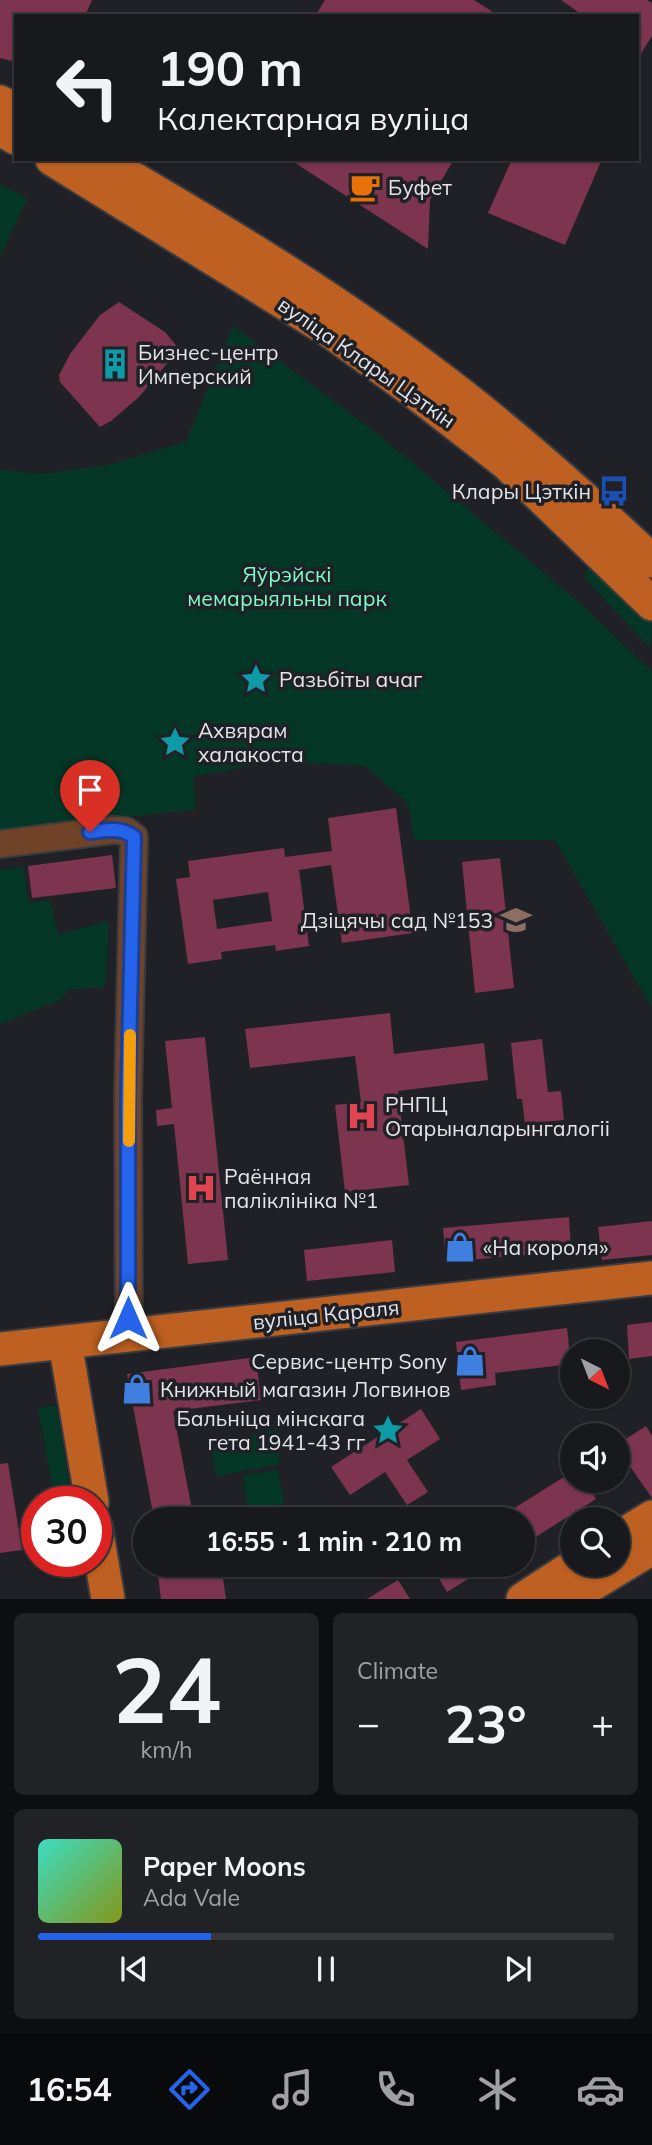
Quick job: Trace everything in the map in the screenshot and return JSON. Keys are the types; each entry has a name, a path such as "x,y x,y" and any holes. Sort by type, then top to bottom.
{"main road":[{"name":"вуліца Клары Цэткін","path":"55,161 330,331 412,390 506,463 652,604"},
{"name":"вуліца Клары Цэткін","path":"103,161 292,275 426,368 531,451 652,561"},
{"name":"вуліца Караля","path":"0,1349 652,1278"},
{"path":"65,1342 89,1486"},
{"path":"630,1531 652,1517"},
{"path":"568,1599 652,1548"},
{"path":"523,1599 560,1575"},
{"path":"104,1577 108,1599"}],"street":[{"path":"0,844 113,830 127,831 134,837 128,1096 129,1335"}],"green space":[{"path":"0,184 27,199 0,256"},
{"name":"Яўрэйскі мемарыяльны парк","path":"233,326 379,435 581,604 652,672 652,1008 555,840 414,840 408,803 365,766 278,761 193,776 196,809 0,833 0,469 39,474 108,465 186,442"},
{"path":"591,565 652,625 650,648 586,579 586,572"},
{"path":"23,867 29,903 50,900 58,935 109,921 106,981 103,987 67,990 62,999 0,1024 0,870"},
{"path":"56,1405 70,1486 52,1486 38,1408"},
{"path":"277,1429 280,1464 216,1476 210,1444"},
{"path":"278,1470 284,1504 247,1507 243,1476"}],"building":[{"path":"0,0 92,0 86,14 14,14 14,62 0,58"},
{"path":"325,0 474,0 496,14 316,14"},
{"path":"561,0 647,0 652,3 652,36 639,57 639,14 581,14"},
{"path":"292,161 453,161 430,200 428,249"},
{"path":"511,161 601,161 565,245 488,213"},
{"name":"Бизнес-центр Имперский","path":"119,302 165,332 179,349 139,397 100,427 60,382 59,375 70,354 100,315"},
{"path":"396,808 413,933 342,943 331,865 299,870 309,946 276,951 275,945 221,952 222,959 188,964 176,879 190,877 188,861 284,848 285,857 332,851 328,818","holes":["268,892 272,921 217,929 213,900"]},
{"path":"112,855 116,888 32,898 28,866"},
{"path":"500,858 514,988 475,993 462,862"},
{"path":"390,1013 394,1054 484,1043 488,1080 398,1091 409,1185 345,1192 335,1105 361,1102 355,1056 250,1068 245,1029"},
{"name":"Раённая паліклініка №1","path":"205,1037 228,1260 188,1264 174,1124 157,1126 156,1110 172,1108 165,1041"},
{"path":"542,1039 548,1092 561,1091 564,1120 525,1124 522,1099 517,1099 511,1043"},
{"path":"569,1217 571,1251 446,1262 443,1228"},
{"path":"652,1221 652,1255 602,1260 598,1227"},
{"path":"392,1240 395,1272 307,1281 304,1250"},
{"path":"652,1322 652,1356 630,1359 627,1325"},
{"path":"567,1328 568,1339 560,1339 560,1365 495,1373 496,1385 461,1390 456,1342"},
{"path":"256,1357 261,1400 173,1411 191,1507 152,1507 127,1374"},
{"path":"421,1409 440,1439 407,1460 428,1492 407,1505 385,1472 350,1495 331,1467"},
{"path":"646,1426 652,1436 652,1498 630,1466 630,1436"},
{"path":"8,1463 21,1550 0,1553 0,1464"},
{"path":"560,1480 560,1493 593,1493 596,1499 583,1507 560,1507 560,1522 535,1537 535,1507 516,1507"},
{"path":"158,1577 223,1577 226,1599 161,1599"},
{"path":"438,1577 471,1577 447,1592"},
{"path":"398,1580 410,1599 367,1599"}],"slow traffic":[{"path":"129,1141 130,1035"}],"place":[{"name":"Буфет","path":"365,187"},
{"name":"Бизнес-центр Имперский","path":"115,364"},
{"name":"Клары Цэткін","path":"614,491"},
{"name":"Разьбіты ачаг","path":"256,679"},
{"name":"Ахвярам халакоста","path":"175,742"},
{"name":"Дзіцячы сад №153","path":"516,920"},
{"name":"РНПЦ Отарыналарынгалогіі","path":"362,1116"},
{"name":"Раённая паліклініка №1","path":"201,1188"},
{"name":"«На короля»","path":"460,1247"},
{"name":"Сервис-центр Sony","path":"470,1361"},
{"name":"Книжный магазин Логвинов","path":"137,1389"},
{"name":"Бальніца мінскага гета 1941-43 гг","path":"388,1430"}],"route":[{"path":"90,832 127,831 134,837 128,1096 128,1318"}]}
